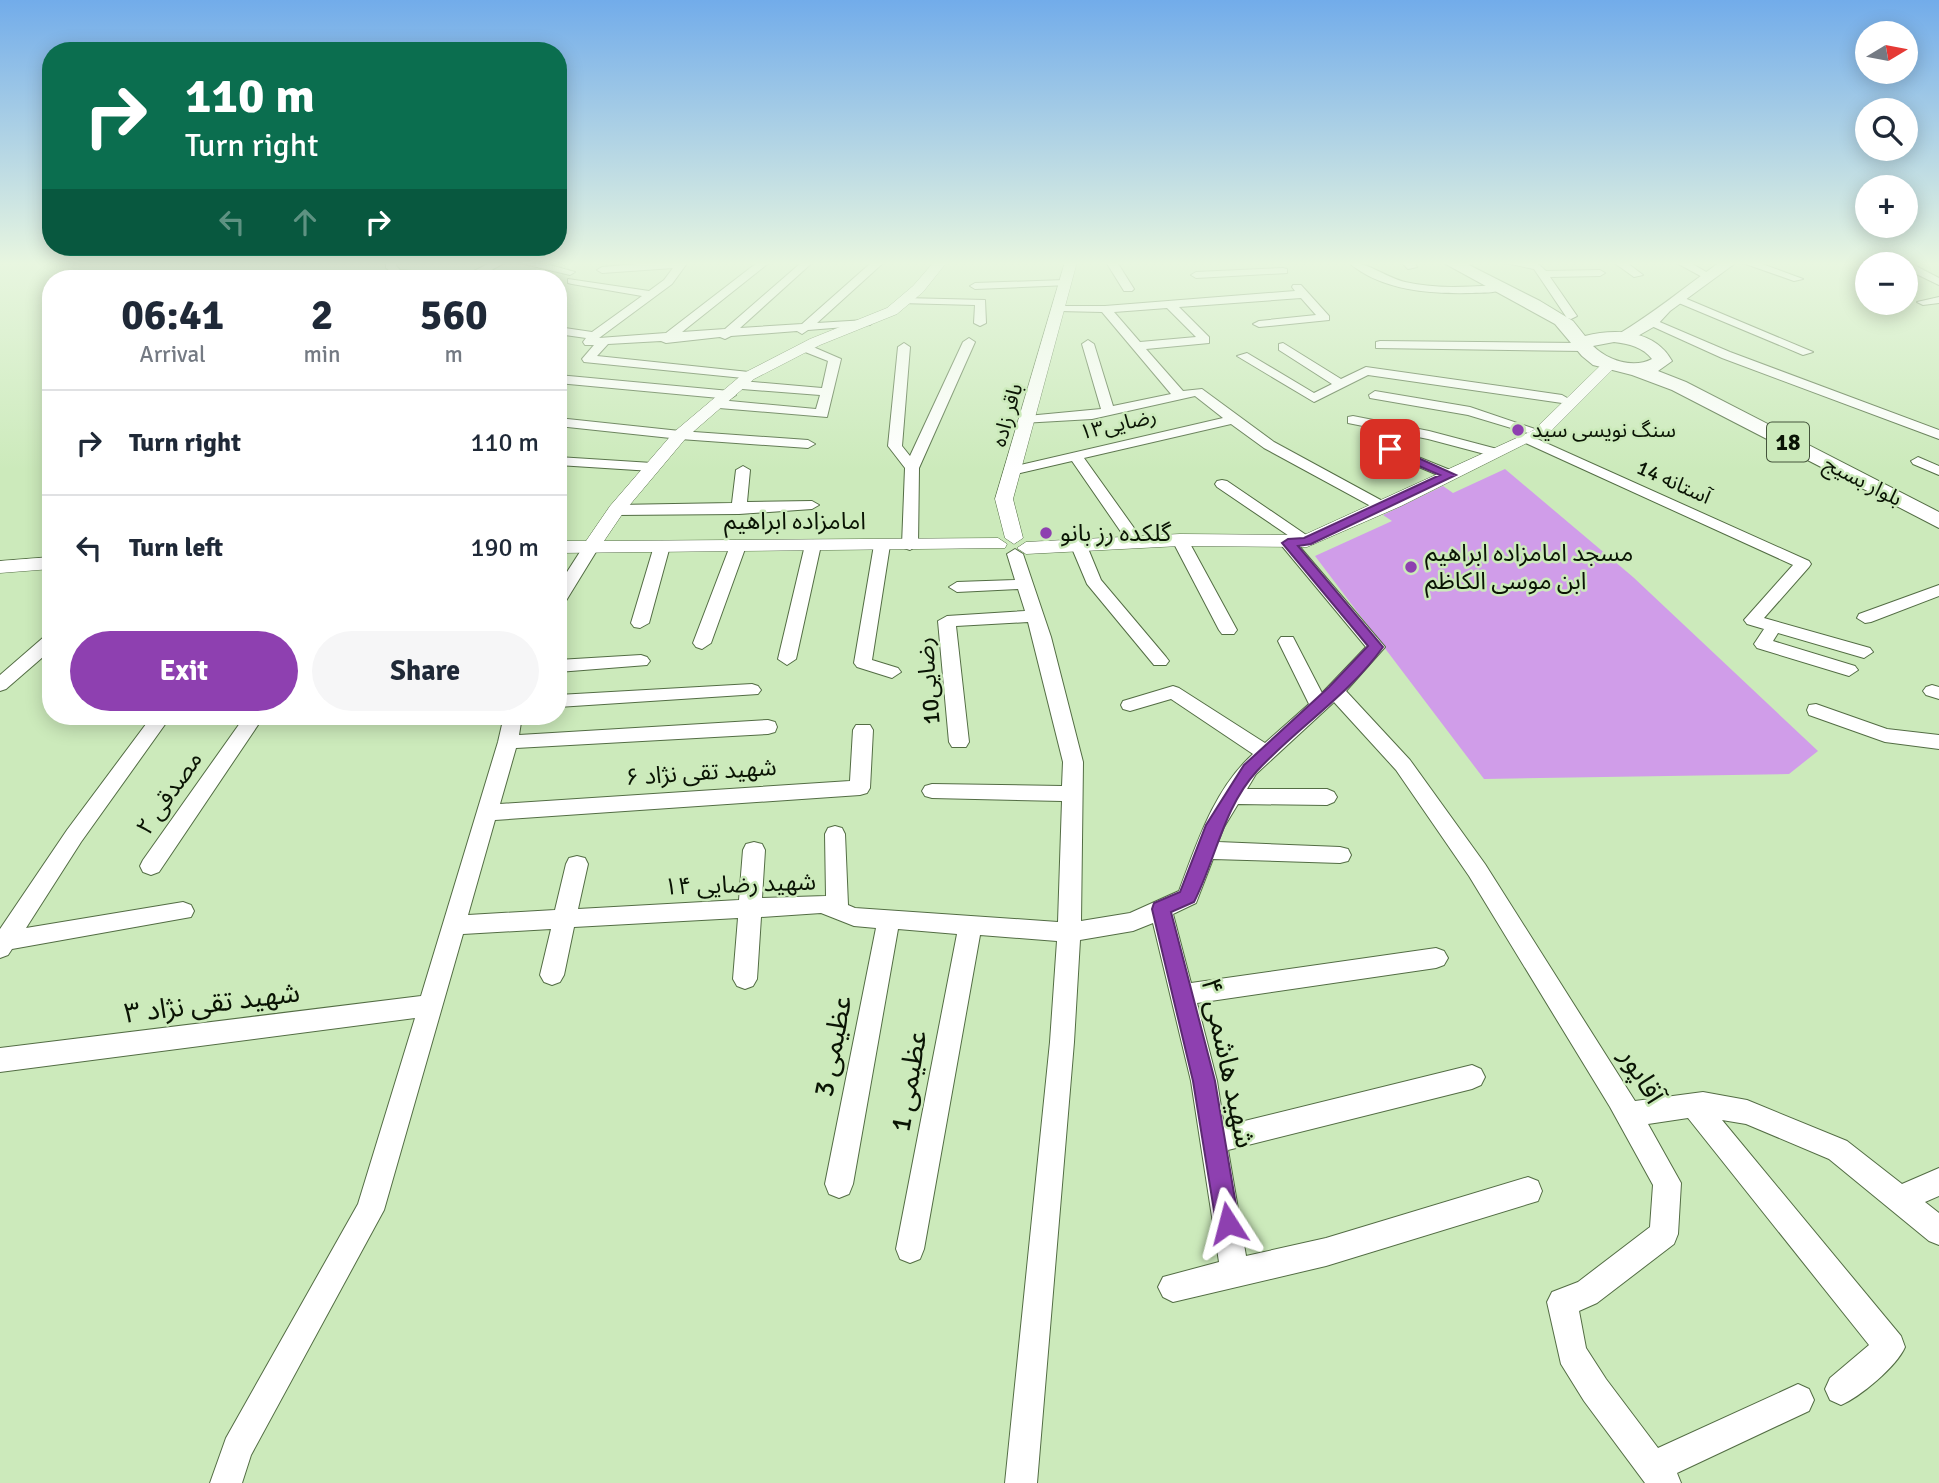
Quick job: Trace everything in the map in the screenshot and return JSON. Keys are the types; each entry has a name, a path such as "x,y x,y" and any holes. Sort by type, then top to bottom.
{"main road":[{"name":"18","path":"1579,331 1594,354"},
{"name":"18","path":"1604,331 1651,347 1660,363"},
{"path":"1594,354 1599,337 1620,337 1632,331"},
{"path":"1594,381 1627,377 1660,363 1652,331"},
{"name":"بلوار بسیج","path":"1594,354 1635,369 1660,363 1939,506"},
{"name":"بلوار بسیج","path":"1660,363 1939,521"}],"street":[{"path":"604,331 587,359 735,390 822,414 835,359 804,347"},
{"path":"665,339 675,331"},
{"path":"725,335 729,331"},
{"path":"567,332 598,340 665,339 783,331"},
{"path":"567,586 616,510 680,435 735,390 804,347 845,331"},
{"name":"باقر زاده","path":"1014,546 1004,499 1052,331"},
{"path":"1125,331 1179,395"},
{"path":"1139,346 1205,340 1196,331"},
{"path":"1672,331 1726,355 1939,435"},
{"path":"1756,331 1807,352"},
{"path":"910,545 912,468 969,342"},
{"path":"1088,344 1108,411"},
{"path":"1380,345 1594,354"},
{"path":"904,347 895,446 912,468"},
{"path":"1283,347 1341,384"},
{"name":"امامزاده ابراهیم","path":"1529,434 1539,435 1594,381 1594,354"},
{"name":"امامزاده ابراهیم","path":"567,547 1079,546 1181,540 1297,542 1383,508 1529,434 1562,399 1594,354"},
{"path":"1243,356 1314,398 1366,371 1562,399"},
{"path":"567,380 735,390 827,392"},
{"path":"1027,420 1092,415 1197,391 1269,445 1383,508"},
{"name":"آستانه 14","path":"1375,395 1470,411 1529,434 1803,564 1753,620 1774,626"},
{"name":"رضایی۱۳","path":"1012,471 1234,419"},
{"path":"1353,420 1429,435 1496,453"},
{"path":"567,423 680,435 808,444"},
{"path":"1369,441 1450,475"},
{"path":"1074,456 1136,542"},
{"path":"1918,461 1939,471"},
{"path":"567,462 652,467"},
{"path":"739,509 743,470"},
{"path":"1222,484 1297,542"},
{"path":"616,510 739,509 812,505"},
{"path":"1181,540 1228,630"},
{"name":"شهید رضایی ۱۴","path":"454,925 822,904 854,917 1069,932 1133,922 1188,897 1214,825 1249,769 1326,698 1376,647 1297,542"},
{"path":"787,659 813,545"},
{"path":"882,545 863,663 892,672"},
{"path":"640,623 662,546"},
{"path":"702,643 738,546"},
{"path":"1014,546 1036,617 1073,762 1069,932 1062,1042 1021,1483"},
{"path":"1079,546 1093,582 1160,661"},
{"path":"0,567 42,564"},
{"path":"957,587 1025,584"},
{"path":"1865,618 1939,590"},
{"name":"رضایی10","path":"958,742 947,621 1036,617"},
{"path":"1849,670 1763,644 1774,626 1864,652"},
{"name":"آقاپور","path":"1287,641 1326,698 1403,765 1477,870 1628,1114 1667,1183 1664,1234 1587,1293 1562,1302 1572,1353 1595,1390 1659,1475"},
{"path":"0,685 42,648"},
{"path":"567,665 642,661"},
{"path":"567,700 752,690"},
{"path":"1129,705 1173,692 1266,753"},
{"path":"1816,710 1885,735 1939,742"},
{"path":"3,937 156,725"},
{"name":"مصدقی ۲","path":"151,866 249,725"},
{"path":"226,1483 237,1449 370,1210 511,725"},
{"path":"508,742 768,727"},
{"name":"شهید تقی نژاد ۶","path":"487,813 860,788 863,730"},
{"path":"932,791 1072,794"},
{"path":"1233,796 1327,797"},
{"path":"835,834 837,910"},
{"path":"745,979 754,850"},
{"path":"1205,850 1339,855"},
{"path":"552,975 577,864"},
{"name":"شهید هاشمی ۴","path":"1161,909 1204,1081 1235,1274"},
{"path":"3,937 183,911"},
{"name":"عظیمی 3","path":"839,1184 890,919"},
{"name":"عظیمی 1","path":"910,1249 970,925"},
{"path":"1182,995 1436,958"},
{"name":"شهید تقی نژاد ۳","path":"0,1060 431,1005"},
{"path":"1214,1141 1472,1077"},
{"path":"1628,1114 1703,1104 1747,1112 1838,1150 1939,1231"},
{"path":"1693,1105 1890,1348 1842,1389"},
{"path":"1899,1199 1939,1182"},
{"path":"1173,1287 1326,1252 1528,1191"},
{"path":"1659,1475 1798,1401"}],"shaded area":[{"path":"1505,469 1633,577 1818,751 1789,774 1484,779 1315,556 1392,521 1383,515 1443,486 1453,493"}],"place":[{"name":"سنگ نویسی سید","path":"1518,430"},
{"name":"گلکده رز بانو","path":"1046,533"},
{"name":"مسجد امامزاده ابراهیم ابن موسی الکاظم","path":"1411,567"}],"route":[{"path":"1228,1223 1204,1081 1161,909 1188,897 1214,825 1249,769 1335,691 1376,647 1288,543 1307,541 1450,475 1390,449"}]}
